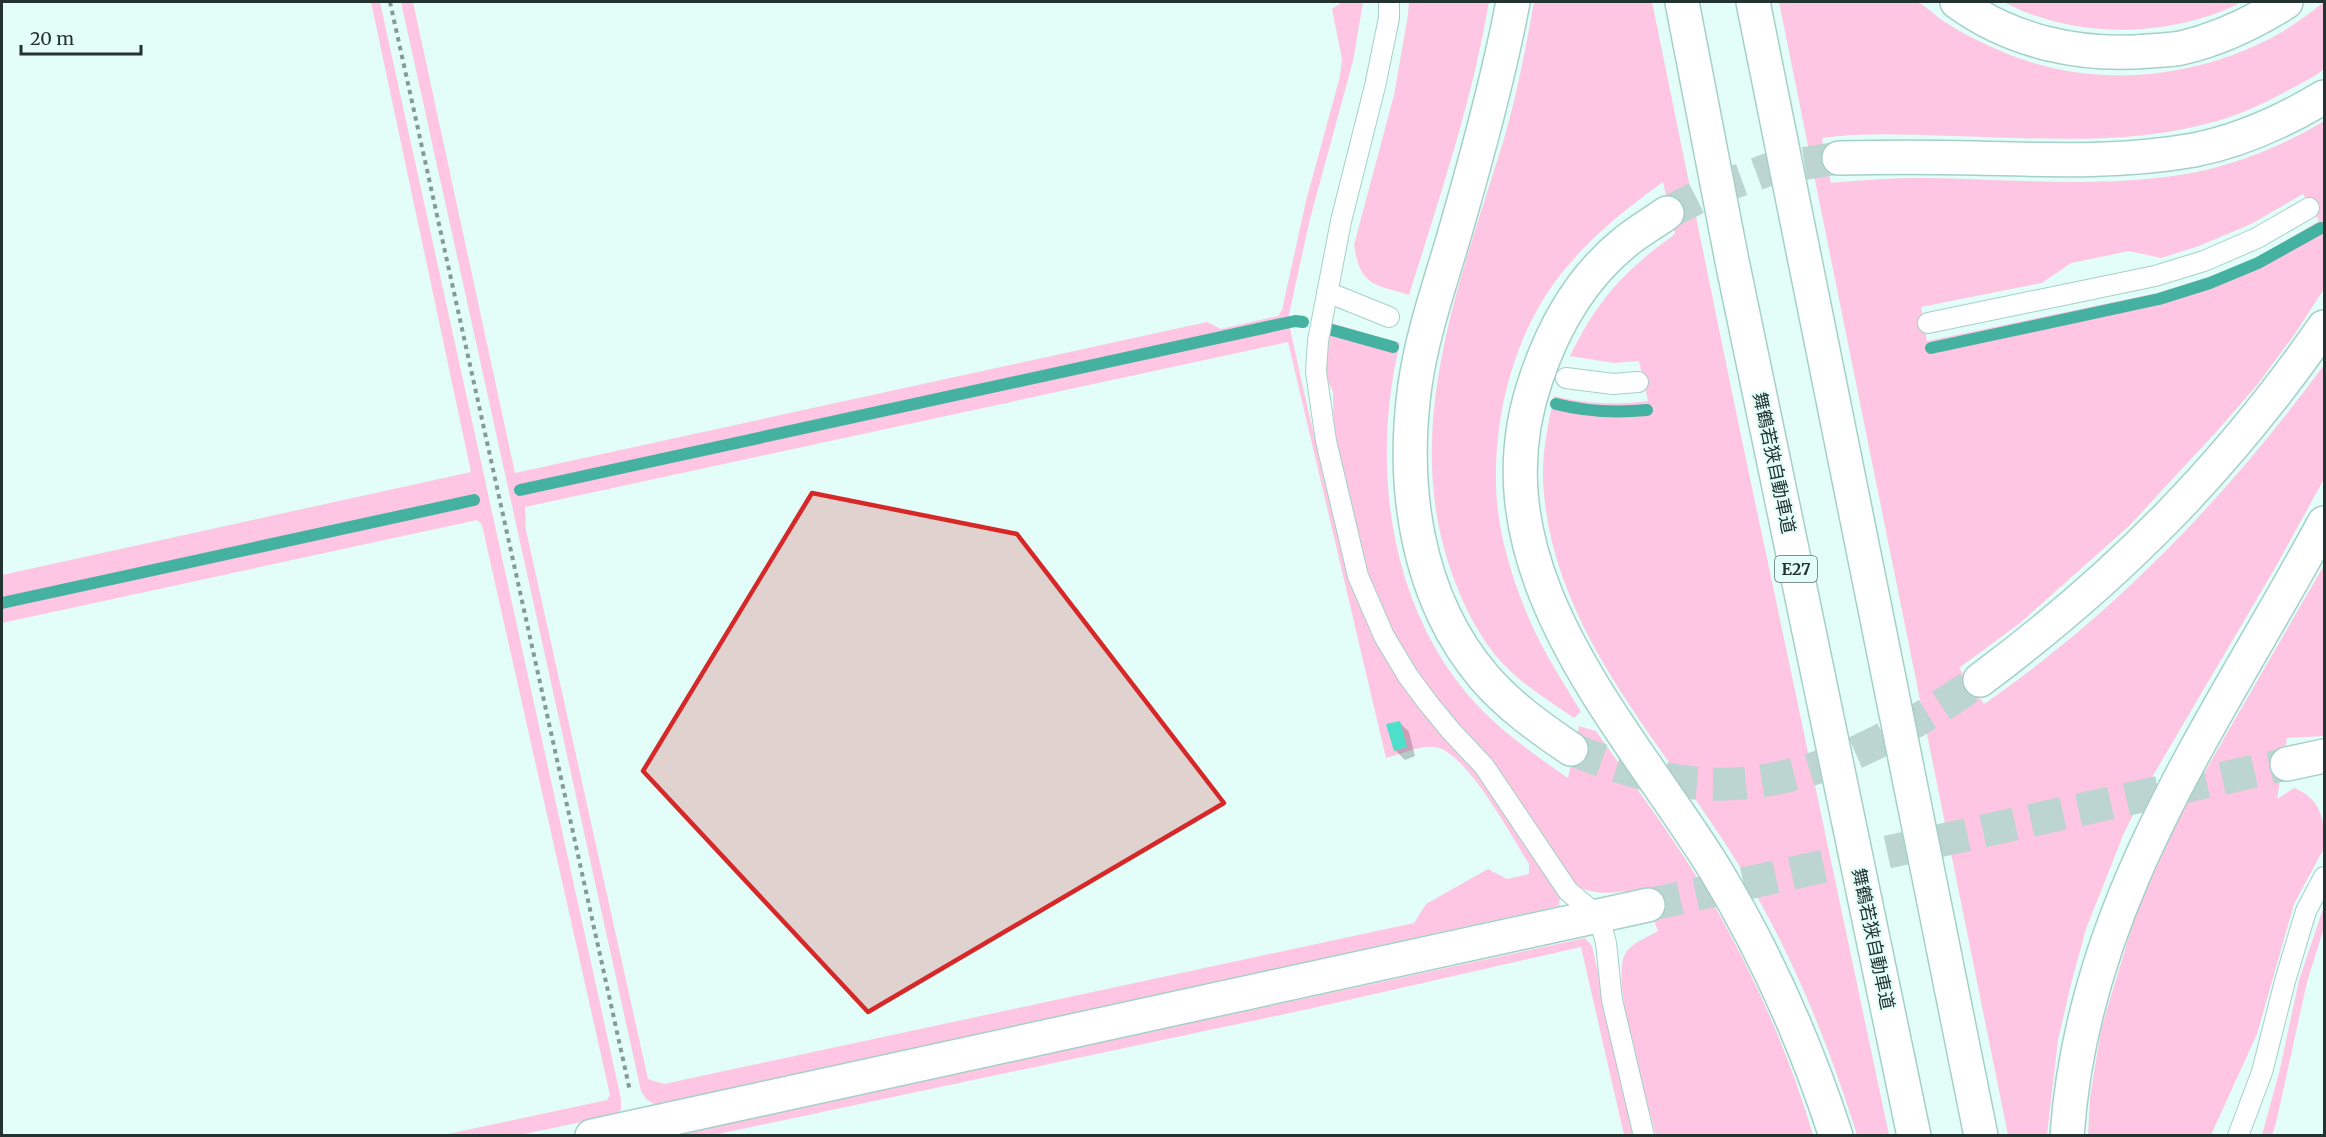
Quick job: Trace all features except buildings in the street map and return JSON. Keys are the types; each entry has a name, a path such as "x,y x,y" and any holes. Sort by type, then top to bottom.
{"main road":[{"path":"1513,2 1487,120 1423,345 1415,385 1410,466 1420,548 1431,587 1457,638 1484,677 1512,705 1538,727 1571,749"},
{"name":"舞鶴若狭自動車道","path":"1682,2 1732,261 1914,1136"},
{"path":"1753,2 1981,1136"},
{"path":"1957,2 1996,25 2028,39 2097,52 2179,49 2218,38 2258,20 2286,2"},
{"path":"1839,158 1920,157 2078,161 2143,158 2196,149 2240,137 2288,118 2325,97"},
{"path":"1667,213 1623,243 1588,280 1562,318 1548,346 1529,398 1521,441 1518,475 1524,519 1541,582 1560,627 1584,674 1712,865 1750,929 1799,1032 1836,1136"},
{"path":"1980,680 2038,636 2096,587 2157,530 2256,421 2325,327"},
{"path":"2067,1136 2075,1065 2084,1017 2114,921 2137,863 2198,745 2325,523"},
{"path":"2287,764 2325,756"},
{"path":"592,1136 1648,905"}],"lane":[{"path":"1389,2 1389,18 1375,86 1341,221 1318,341 1316,372 1320,409 1349,544 1369,605 1408,676 1451,731 1484,766 1568,891 1599,917 1606,944 1612,1000 1644,1136"},
{"path":"1928,323 2155,276 2204,261 2257,237 2309,208"},
{"path":"1327,292 1389,317"},
{"path":"1566,378 1613,384 1638,382"},
{"path":"2238,1136 2262,1072 2285,981 2306,911 2325,877"}],"path":[{"path":"390,2 637,1126"}],"highlighted area":[{"path":"812,493 1017,534 1224,803 868,1012 643,771"}],"shaded area":[{"path":"371,2 380,2 621,1099 621,1110 615,1115 519,1135 443,1135 607,1100 610,1095 482,525 477,520 2,623 2,575 471,472"},
{"path":"401,2 413,2 515,473 1207,322 1221,329 1278,316 1282,310 1306,201 1340,76 1342,59 1332,9 1342,2 1363,2 1353,61 1310,219 1288,319 1340,546 1360,607 1376,640 1478,771 1560,896 1559,906 655,1105 646,1099 641,1091","holes":["1288,342 1386,758 1423,747 1435,747 1447,752 1474,779 1500,816 1529,864 1529,874 1507,879 1488,869 1426,904 1414,923 664,1084 648,1079 526,530 525,507"]},
{"path":"1409,2 1489,2 1464,113 1409,295 1370,281 1360,269 1354,245 1394,95"},
{"path":"1534,2 1652,2 1889,1135 1857,1135 1821,1031 1776,932 1740,867 1616,684 1589,637 1567,588 1551,536 1543,481 1543,459 1554,396 1601,403 1648,401 1639,361 1614,363 1570,356 1591,318 1614,288 1641,261 1675,234 1663,182 1599,233 1565,269 1548,292 1534,316 1512,369 1500,425 1496,481 1498,514 1509,562 1519,594 1537,636 1581,712 1574,718 1523,682 1496,656 1469,614 1450,568 1437,514 1432,459 1434,405 1443,351 1456,297 1509,122"},
{"path":"1779,2 1916,2 1949,25 1972,37 2035,64 2101,75 2134,75 2167,72 2232,55 2279,34 2324,2 2324,69 2268,101 2217,121 2152,134 2087,139 1888,134 1822,138 1831,183 1922,178 2051,182 2116,181 2180,175 2218,167 2255,155 2324,121 2324,289 2294,335 2257,385 2129,526 2020,623 1959,668 1984,704 2080,630 2125,590 2210,505 2288,413 2324,365 2324,479 2275,568 2151,779 2124,833 2086,929 2071,984 2058,1040 2047,1135 2008,1135","holes":["2303,194 2319,221 2256,258 2209,277 2157,293 1927,341 1921,307 2042,283 2071,263 2129,251 2161,258 2199,246 2251,224"]},
{"path":"2004,2 2242,2 2215,14 2185,23 2123,30 2061,23 2031,14"},
{"path":"1331,323 1400,343 1391,390 1387,438 1388,487 1394,536 1407,583 1424,627 1449,669 1479,707 1500,727 1568,778 1579,726 1596,731 1657,817 1729,932 1782,1046 1813,1135 1656,1135 1631,1040 1622,985 1622,964 1627,951 1637,942 1658,931 1642,889 1601,893 1576,886 1433,698 1390,631 1366,573 1334,440 1333,392 1327,379 1325,366"},
{"path":"2324,565 2324,736 2287,738 2277,799 2294,788 2311,798 2323,821 2323,850 2294,904 2257,1034 2211,1135 2088,1136 2090,1098 2101,1029 2138,907 2185,806"},
{"path":"2324,906 2324,928 2307,982 2276,1123 2272,1135 2262,1135 2280,1069 2299,980"},
{"path":"1585,938 1592,946 1634,1135 1624,1135 1581,947 1304,1010 713,1135 668,1136"}],"waterway":[{"path":"1931,348 2159,299 2210,283 2258,263 2321,228"},
{"path":"520,490 1295,321 1303,322"},
{"path":"1332,330 1393,347"},
{"path":"1556,404 1601,411 1647,410"},
{"path":"2,603 474,500"}],"tunnel":[{"path":"1667,213 1710,191 1770,169 1839,158"},
{"path":"1571,749 1638,772 1690,783 1746,783 1782,777 1818,767 1885,738 1918,720 1980,680"},
{"path":"1648,905 2287,764"}]}
